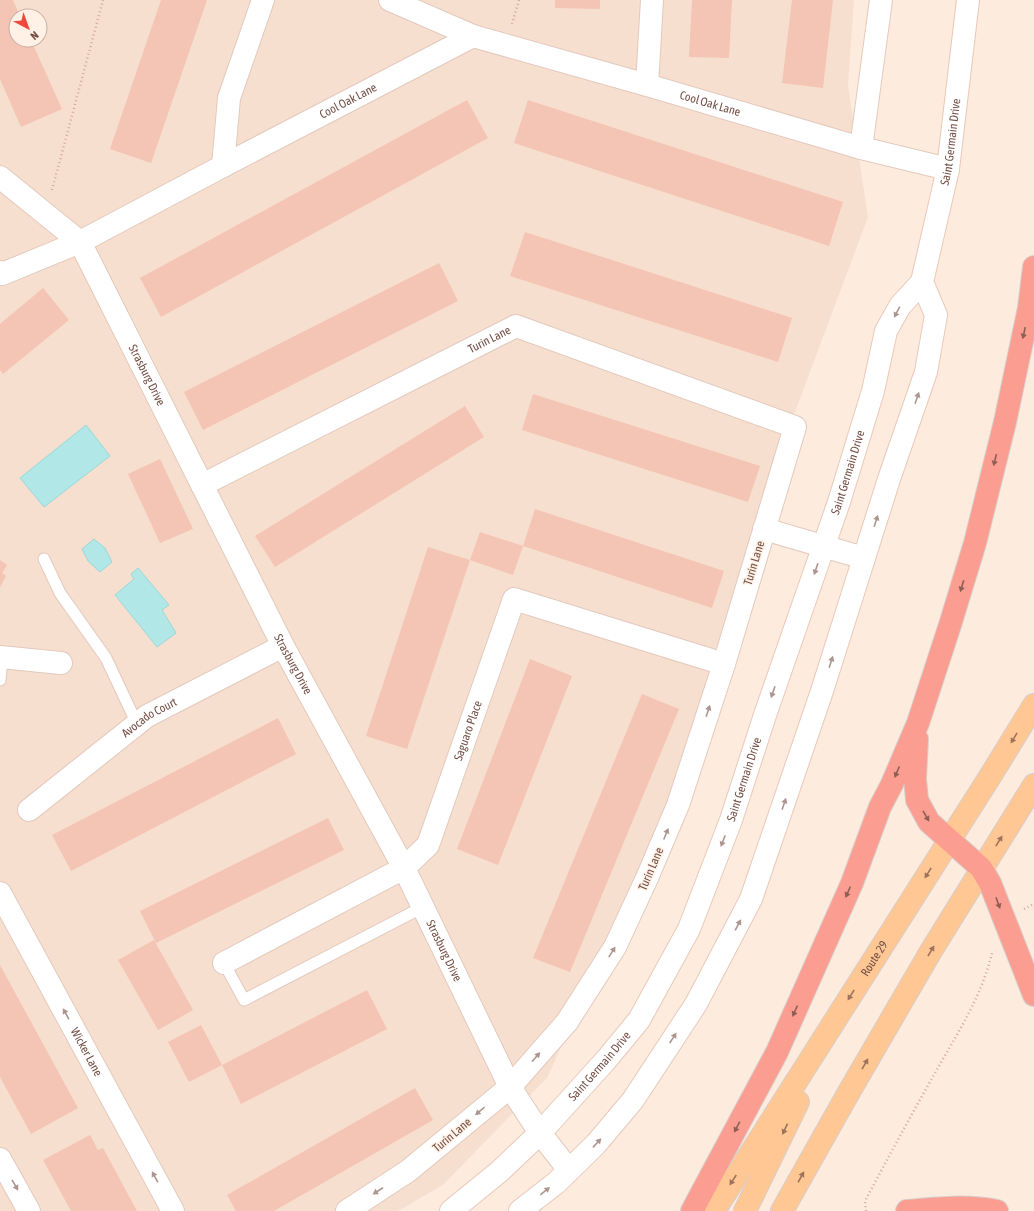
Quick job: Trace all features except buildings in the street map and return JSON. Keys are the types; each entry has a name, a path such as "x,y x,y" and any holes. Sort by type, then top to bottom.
{"highway":[{"path":"692,1211 777,1052 852,883 880,808 918,723 975,543 1005,422 1029,308 1034,267"},
{"path":"918,723 915,779 917,800 929,822 981,868 990,883 1034,994"},
{"path":"907,1211 937,1208 973,1208 997,1211"}],"main road":[{"name":"Route 29","path":"714,1211 1034,704"},
{"path":"782,1211 923,965 981,868 1034,785"},
{"path":"745,1211 837,1017"}],"street":[{"path":"223,166 229,98 264,0"},
{"name":"Cool Oak Lane","path":"390,0 473,36 647,84 861,148 948,169"},
{"path":"647,84 652,0"},
{"path":"861,148 881,0"},
{"name":"Saint Germain Drive","path":"451,1211 500,1171 540,1133 606,1060 639,1020 689,929 730,820 839,502 873,391 886,331 900,306 922,282 948,169 968,0"},
{"name":"Cool Oak Lane","path":"0,272 2,274 80,242 473,36"},
{"name":"Strasburg Drive","path":"0,177 80,242 282,646 404,868 510,1086 540,1133 569,1170"},
{"path":"520,1211 569,1170 596,1144 633,1100 696,1004 751,900 822,691 889,479 926,372 936,315 922,282"},
{"name":"Turin Lane","path":"202,485 516,326 795,427 724,664 678,805 648,878 615,947 567,1022 510,1086 408,1172 347,1211"},
{"path":"764,529 864,558"},
{"name":"Saguaro Place","path":"224,963 404,868 428,845 514,599 724,664"},
{"name":"Avocado Court","path":"29,810 147,716 282,646"},
{"path":"1,657 61,663"},
{"name":"Wicker Lane","path":"0,893 173,1211"},
{"path":"1,1164 29,1211"}],"lane":[{"path":"44,559 60,593 106,658 137,724"},
{"path":"0,680 1,657"},
{"path":"224,963 244,1000 423,907"}],"path":[{"path":"45,214 103,0"},
{"path":"866,1211 865,1201 935,1073 966,1020 986,974 998,936 1022,910 1034,904"}],"shaded area":[{"path":"0,0 854,0 848,85 868,217 759,508 661,830 547,1078 443,1185 398,1211 0,1211"}],"water":[{"path":"86,425 110,456 44,507 20,478"},
{"path":"94,539 105,548 112,562 100,572 88,561 82,549"},
{"path":"138,568 169,605 162,610 176,633 157,647 115,595 134,579 131,574"}]}
